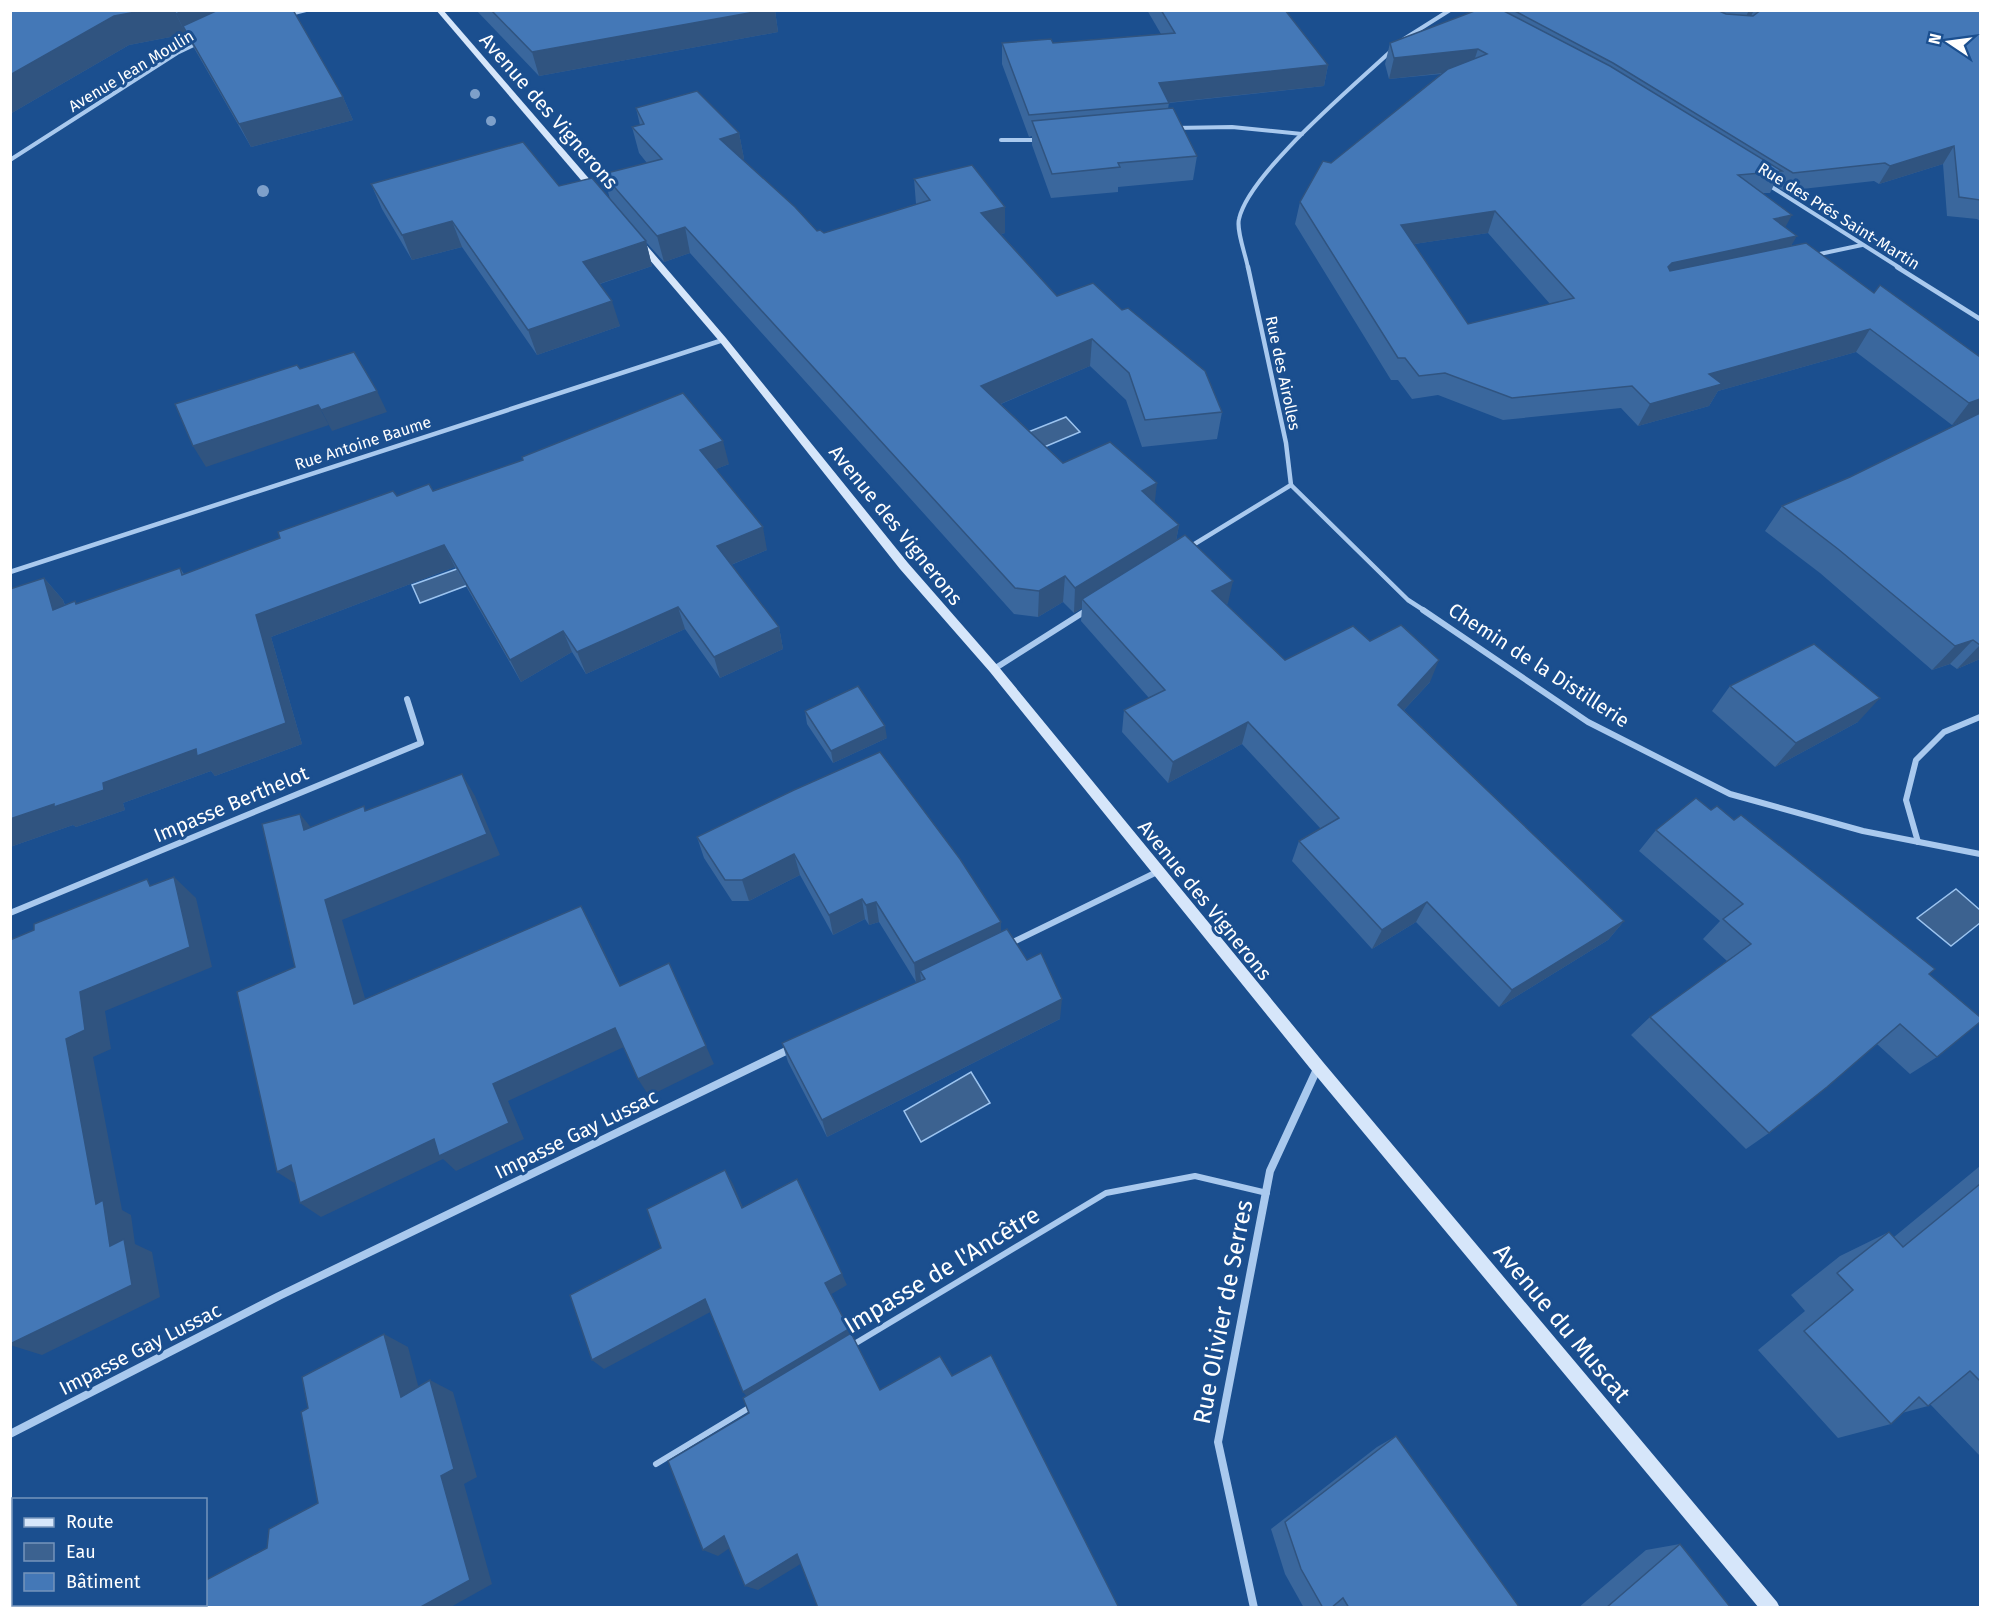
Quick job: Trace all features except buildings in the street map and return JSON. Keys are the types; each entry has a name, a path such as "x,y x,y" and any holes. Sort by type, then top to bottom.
{"main road":[{"name":"Avenue des Vignerons","path":"439,10 606,204"},
{"name":"Avenue des Vignerons","path":"629,231 723,340 904,566 994,669 1318,1067"},
{"name":"Avenue du Muscat","path":"1318,1067 1771,1608"}],"street":[{"path":"277,17 306,10"},
{"name":"Rue des Airolles","path":"1291,485 1286,443 1238,221 1247,196 1302,134 1406,38 1450,10"},
{"name":"Avenue Jean Moulin","path":"10,160 177,53 206,39"},
{"path":"1171,129 1232,128 1302,134"},
{"path":"1001,140 1044,140"},
{"name":"Rue des Prés Saint-Martin","path":"1761,180 1980,319"},
{"path":"1806,257 1862,245"},
{"name":"Rue Antoine Baume","path":"10,572 723,340"},
{"path":"1179,554 1291,485"},
{"name":"Chemin de la Distillerie","path":"1291,485 1408,600 1588,722 1730,795 1863,831 1980,854"},
{"path":"994,669 1097,604"},
{"name":"Impasse Berthelot","path":"10,913 421,743 407,699"},
{"path":"1918,842 1906,800 1916,760 1944,732 1980,717"},
{"path":"995,951 1159,871"},
{"name":"Impasse Gay Lussac","path":"10,1434 279,1296 803,1043"},
{"name":"Rue Olivier de Serres","path":"1254,1608 1218,1442 1270,1172 1318,1067"}],"lane":[{"name":"Impasse de l'Ancêtre","path":"840,1353 1106,1192 1195,1176 1266,1193"},
{"path":"657,1464 759,1402"}],"water":[{"path":"1066,417 1080,432 1037,450 1023,434"},
{"path":"468,565 476,582 420,603 412,585"},
{"path":"1956,889 1980,910 1980,923 1951,946 1917,918"},
{"path":"971,1072 990,1103 921,1142 904,1111"}]}
